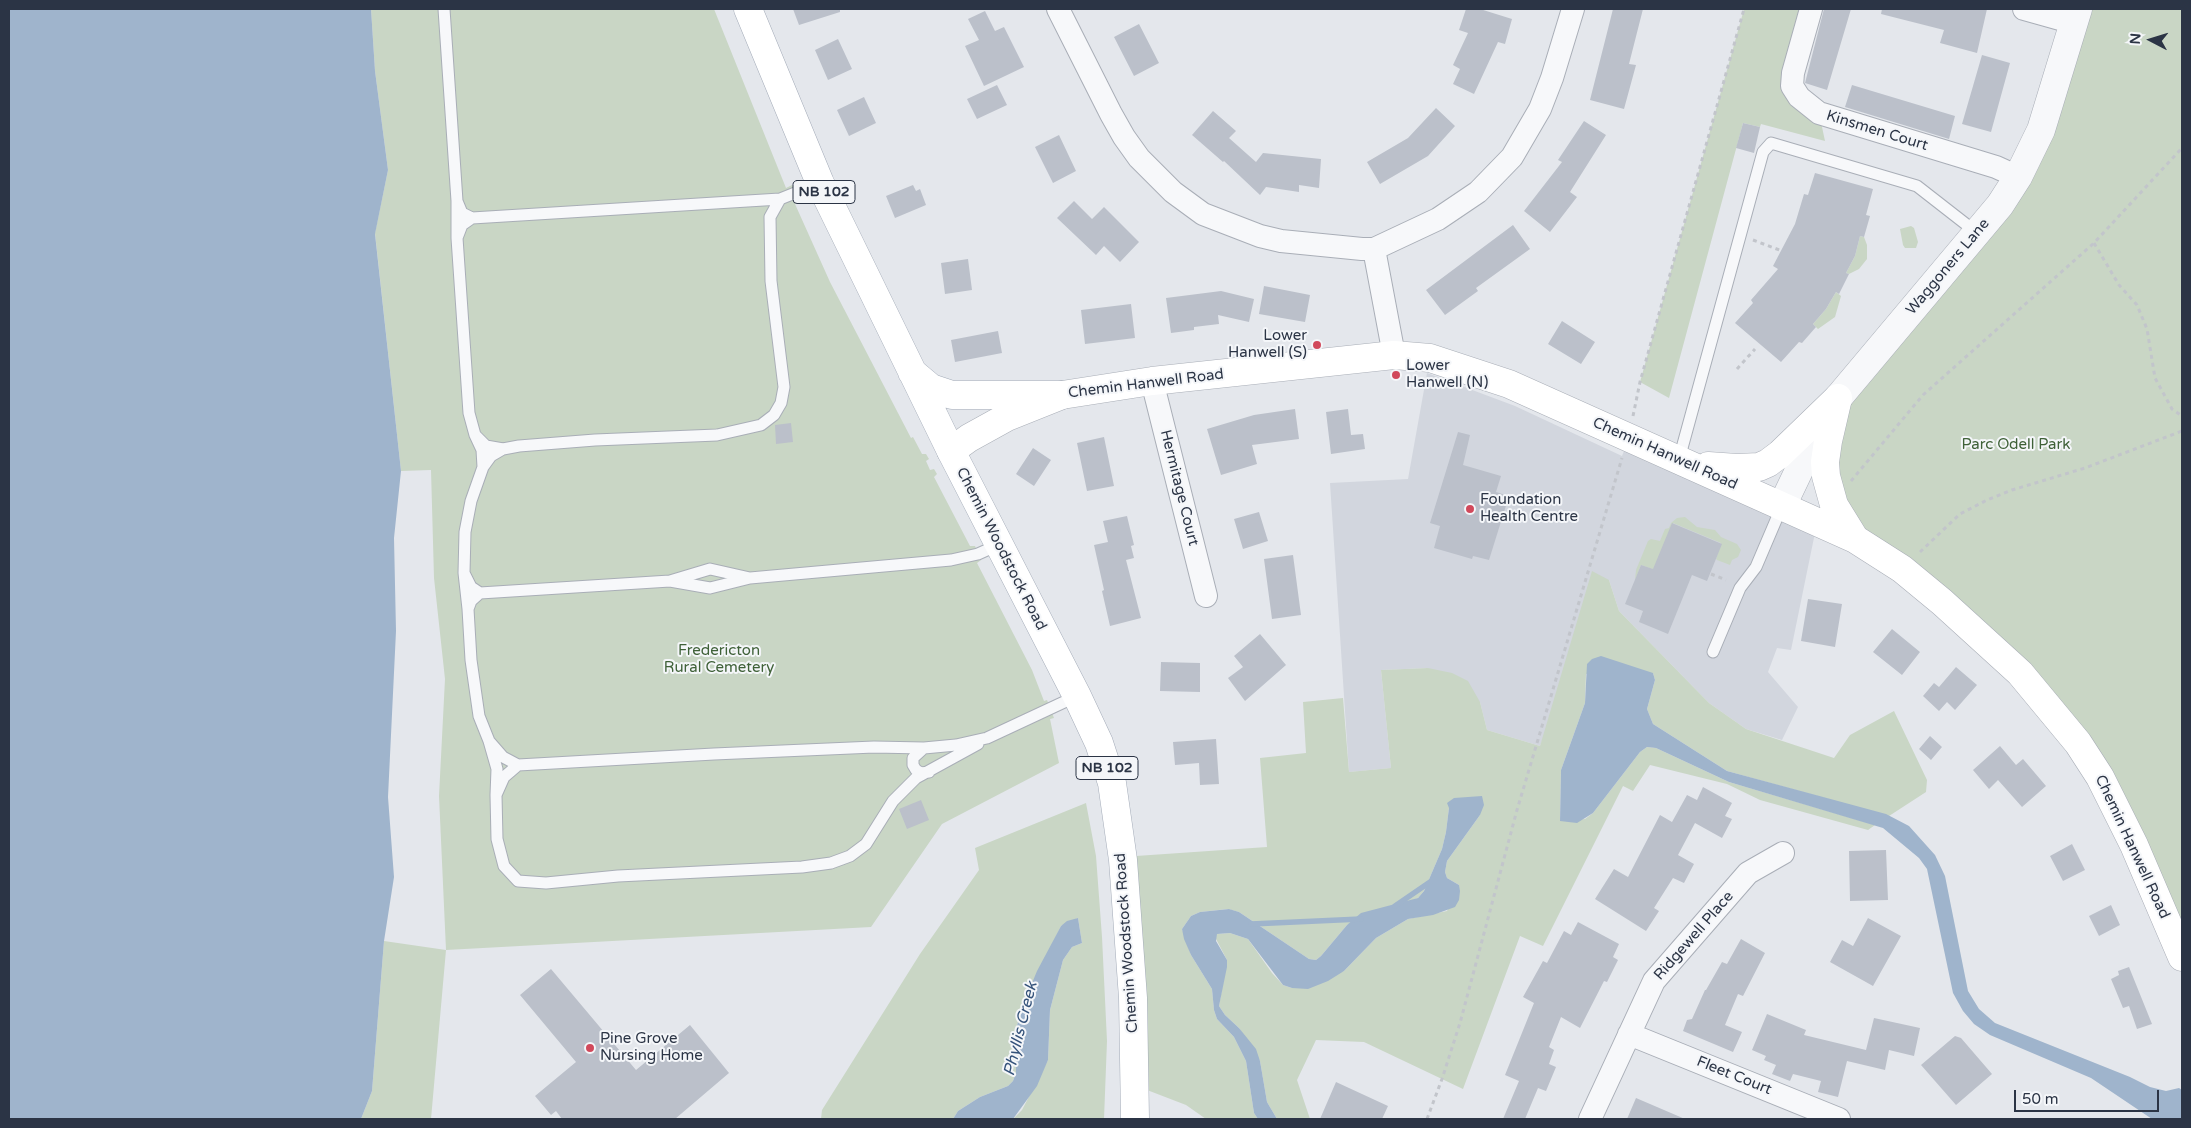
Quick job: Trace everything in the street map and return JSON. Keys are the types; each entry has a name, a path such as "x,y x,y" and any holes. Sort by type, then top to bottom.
{"main road":[{"name":"Chemin Woodstock Road","path":"748,9 820,183 950,451 1078,696 1099,743 1112,783 1123,860 1132,998 1135,1119"},
{"name":"Chemin Hanwell Road","path":"950,451 1007,417 1062,394 1152,381 1394,355 1430,358 1509,384 1855,539 1902,569 1942,602 2020,672 2054,711 2078,743 2100,777 2134,846 2182,957"},
{"path":"911,371 931,388 952,395 1062,394"},
{"path":"1684,462 1737,468 1759,467 1780,454 1838,398"},
{"path":"1838,398 1828,441 1825,462 1826,476 1834,505 1855,539"}],"street":[{"path":"1058,9 1098,90 1124,136 1139,158 1173,192 1203,214 1260,236 1281,241 1339,248 1374,249 1438,218 1478,192 1512,157 1540,109 1555,70 1573,9"},
{"name":"Kinsmen Court","path":"1811,9 1793,73 1792,86 1799,97 1819,113 1996,168 2018,177"},
{"path":"2024,9 2076,16"},
{"name":"Waggoners Lane","path":"1782,506 1814,439 1838,398 2000,205 2018,177 2041,130 2076,16"},
{"path":"1374,249 1394,355"},
{"name":"Hermitage Court","path":"1152,381 1206,596"},
{"name":"Ridgewell Place","path":"1590,1119 1654,981 1748,873 1783,853"},
{"name":"Fleet Court","path":"1629,1034 1839,1119"}],"lane":[{"path":"444,9 469,414 482,450 483,467"},
{"path":"1684,462 1763,152 1771,143 1917,186 1976,232"},
{"path":"457,201 462,213 472,218 780,199 820,183"},
{"path":"770,217 780,199"},
{"path":"761,200 768,207 770,217 771,282 784,387 781,403 774,415 761,425 717,435 519,446 503,449 491,456 483,467 471,501 466,532 464,573 471,660 479,716 490,742 497,769 497,839 504,866 518,881 546,884 618,876 802,867 831,863 850,856 866,844 893,801 916,778 987,738 1078,696"},
{"path":"457,238 462,225 472,218"},
{"path":"475,435 486,446 503,449"},
{"path":"1712,652 1740,588 1756,567 1782,506"},
{"path":"670,581 710,588 750,578 951,560 978,554 998,545"},
{"path":"464,573 471,588 480,593 670,581 710,569 750,578"},
{"path":"468,609 471,601 480,593"},
{"path":"490,742 503,757 518,765 742,752 874,747 924,748 956,746 987,738"},
{"path":"924,748 913,758 913,765 921,773 929,772"},
{"path":"496,795 504,777 518,765"}],"path":[{"path":"1634,414 1640,382 1744,9"},
{"path":"1848,483 1924,395 2094,243 2182,148"},
{"path":"1762,243 1782,251"},
{"path":"2094,243 2119,285 2137,305 2147,329 2156,378 2172,410 2182,416"},
{"path":"1737,369 1755,349"},
{"path":"1920,552 1960,514 1987,500 2012,490 2085,468 2182,431"},
{"path":"1427,1119 1442,1080 1460,1023 1517,810 1623,456"},
{"path":"1711,574 1726,580"}],"shaded area":[{"path":"1427,373 1515,406 1622,456 1629,438 1817,523 1791,650 1777,648 1768,672 1798,707 1782,740 1746,729 1709,703 1619,611 1609,580 1540,746 1487,730 1480,702 1428,668 1381,670 1391,768 1349,772 1330,483 1408,479"}],"green space":[{"name":"Fredericton Rural Cemetery","path":"371,9 714,9 786,188 792,185 800,202 795,204 830,282 911,438 913,437 922,454 926,454 929,459 926,461 930,470 934,469 937,474 934,477 970,546 975,546 981,560 977,563 1032,670 1044,701 1047,700 1054,718 1050,719 1059,763 942,824 871,927 446,950 439,796 445,679 434,578 431,470 401,471 375,233 388,170 375,71"},
{"path":"1744,9 1811,9 1793,73 1819,113 1825,141 1761,124 1760,127 1743,123 1669,398 1640,382"},
{"name":"Parc Odell Park","path":"2078,9 2182,9 2182,957 2078,743 1878,552 1826,476 1838,398 2000,205"},
{"path":"1911,226 1914,228 1918,242 1916,248 1905,248 1900,229"},
{"path":"1860,236 1864,237 1867,245 1867,259 1859,269 1849,274 1846,273 1855,256"},
{"path":"1836,292 1841,296 1835,317 1818,329 1813,324 1826,309"},
{"path":"1685,517 1697,527 1715,530 1721,537 1737,544 1741,550 1738,557 1732,560 1730,565 1717,560 1721,543 1673,523 1658,571 1641,565 1635,580 1636,570 1648,541 1651,539 1660,541 1665,529 1669,528 1671,523 1677,518"},
{"path":"1592,571 1609,580 1619,611 1709,703 1746,729 1834,758 1850,735 1894,711 1927,780 1926,792 1889,816 1727,771 1653,724 1647,709 1655,680 1653,673 1586,674 1585,703 1561,770 1560,821 1585,819 1593,813 1640,752 1647,747 1656,748 1729,782 1875,825 1868,830 1760,800 1727,784 1650,765 1633,791 1623,786 1543,946 1520,936 1463,1089 1364,1042 1316,1040 1297,1080 1310,1119 1277,1119 1267,1102 1260,1061 1239,1028 1225,1015 1219,1006 1227,960 1215,937 1217,934 1230,933 1248,939 1272,973 1283,985 1292,988 1344,971 1376,938 1408,919 1447,911 1459,885 1447,878 1445,872 1447,861 1480,815 1449,808 1442,849 1424,891 1418,898 1347,925 1316,960 1309,959 1239,912 1228,909 1200,912 1191,916 1182,929 1191,955 1212,989 1217,1019 1234,1037 1246,1061 1254,1113 1258,1119 1206,1119 1186,1105 1147,1090 1136,856 1267,847 1260,758 1306,753 1303,702 1343,698 1349,772 1391,768 1381,670 1428,668 1452,673 1468,681 1480,702 1487,730 1540,746"},
{"path":"1086,803 1096,856 1102,937 1107,1041 1104,1119 1013,1119 1022,1110 1048,1060 1050,1010 1063,960 1072,947 1082,943 1078,918 1061,926 1021,1010 1015,1034 1016,1073 1013,1081 1008,1086 980,1097 958,1111 953,1119 821,1119 822,1110 920,954 979,870 975,848"},
{"path":"384,941 446,950 431,1119 361,1119 372,1091"}],"water":[{"path":"9,9 371,9 375,71 388,170 375,234 401,471 394,538 396,631 388,797 394,877 384,941 372,1091 361,1119 9,1119"},
{"path":"1601,656 1653,673 1655,680 1647,709 1653,724 1727,771 1886,814 1909,826 1935,855 1945,876 1968,991 1979,1009 1995,1023 2130,1077 2150,1087 2166,1091 2179,1088 2182,1090 2182,1119 2152,1119 2091,1078 1990,1035 1974,1024 1963,1011 1953,993 1927,869 1919,858 1883,828 1729,782 1656,748 1647,747 1640,752 1593,813 1577,823 1560,821 1561,770 1585,703 1587,664 1592,659"},
{"path":"1482,796 1484,805 1480,815 1447,861 1445,872 1447,878 1459,885 1459,900 1455,907 1433,915 1408,919 1376,938 1344,971 1328,981 1308,989 1292,988 1283,985 1248,939 1230,933 1217,934 1216,941 1227,960 1219,1006 1256,1049 1267,1102 1277,1119 1258,1119 1254,1113 1246,1061 1234,1037 1217,1019 1212,989 1191,955 1184,939 1182,929 1191,916 1200,912 1229,909 1239,912 1309,959 1316,960 1347,925 1361,913 1418,898 1424,891 1442,849 1449,808 1447,803 1454,798"},
{"name":"Phyllis Creek","path":"1078,918 1082,943 1072,947 1063,960 1050,1010 1048,1060 1037,1086 1013,1119 953,1119 958,1111 980,1097 1008,1086 1013,1081 1016,1073 1015,1034 1021,1010 1037,971 1061,926 1067,921"}],"building":[{"path":"793,9 840,9 840,12 799,25"},
{"path":"1466,9 1480,9 1512,19 1505,44 1498,42 1474,94 1453,84 1460,69 1453,65 1468,33 1459,30"},
{"path":"1613,9 1643,9 1629,64 1636,65 1624,109 1590,100"},
{"path":"1824,9 1851,9 1827,90 1805,83"},
{"path":"1882,9 1987,9 1977,53 1940,43 1944,30 1881,14"},
{"path":"985,11 995,31 1004,27 1024,67 984,86 965,46 979,40 968,19"},
{"path":"1139,24 1159,63 1134,76 1114,37"},
{"path":"838,39 852,69 828,80 815,50"},
{"path":"1982,55 2010,63 1991,132 1962,124"},
{"path":"997,85 1007,105 977,119 967,99"},
{"path":"1852,85 1955,116 1949,139 1845,107"},
{"path":"864,97 876,123 849,136 837,110"},
{"path":"1436,108 1455,126 1428,156 1380,184 1367,162 1408,138"},
{"path":"1213,111 1236,131 1229,138 1256,162 1263,153 1321,159 1319,188 1299,185 1299,192 1266,187 1260,195 1224,161 1192,135"},
{"path":"1584,121 1606,135 1570,192 1577,197 1550,232 1524,211 1562,162 1558,160"},
{"path":"1743,123 1760,127 1754,153 1736,148"},
{"path":"1059,135 1076,171 1053,183 1035,147"},
{"path":"1815,173 1873,189 1866,215 1870,216 1864,237 1860,236 1855,256 1846,273 1849,274 1839,294 1836,292 1826,309 1813,324 1816,327 1781,362 1735,323 1753,303 1751,300 1778,269 1773,266 1795,224 1804,194 1808,195"},
{"path":"913,185 916,191 920,189 926,205 895,218 886,196"},
{"path":"1074,201 1092,219 1104,207 1139,242 1120,262 1104,246 1096,255 1057,218"},
{"path":"1513,225 1530,249 1476,288 1478,291 1445,315 1426,290"},
{"path":"968,259 972,290 945,294 941,263"},
{"path":"1264,286 1310,295 1305,322 1259,314"},
{"path":"1221,291 1254,299 1249,322 1218,315 1219,324 1194,327 1194,330 1171,333 1166,298"},
{"path":"1131,304 1135,338 1085,344 1081,310"},
{"path":"1562,321 1595,342 1581,364 1548,344"},
{"path":"998,331 1002,353 955,362 951,340"},
{"path":"1295,409 1299,439 1252,445 1257,464 1221,475 1207,429 1254,415"},
{"path":"1348,409 1351,435 1363,434 1365,449 1331,454 1326,412"},
{"path":"791,423 793,442 776,444 775,425"},
{"name":"Foundation Health Centre","path":"1458,432 1470,435 1463,465 1501,476 1496,492 1509,496 1489,560 1473,556 1472,559 1434,548 1440,526 1430,523"},
{"path":"1104,437 1114,486 1087,491 1077,443"},
{"path":"1033,448 1051,460 1034,486 1016,474"},
{"path":"1259,512 1268,541 1243,549 1234,519"},
{"path":"1127,516 1134,545 1131,546 1134,558 1126,560 1141,618 1110,626 1094,545 1108,542 1103,521"},
{"path":"1672,523 1722,544 1707,581 1692,575 1668,634 1639,622 1643,611 1625,604 1641,565 1653,569"},
{"path":"1293,555 1301,615 1272,619 1264,559"},
{"path":"1808,599 1842,604 1835,647 1801,641"},
{"path":"1892,629 1920,652 1902,675 1873,652"},
{"path":"1260,634 1286,665 1245,701 1228,678 1243,667 1234,656"},
{"path":"1161,662 1200,663 1200,692 1160,691"},
{"path":"1956,667 1977,685 1955,710 1947,702 1939,711 1923,696 1934,683 1939,687"},
{"path":"1930,736 1942,747 1931,760 1919,749"},
{"path":"1216,739 1219,784 1200,785 1199,763 1175,765 1173,742"},
{"path":"2000,746 2016,765 2023,759 2046,786 2022,807 1998,780 1989,789 1973,770"},
{"path":"1703,787 1732,803 1725,816 1732,819 1722,838 1695,823 1678,855 1694,864 1684,883 1673,878 1654,908 1659,911 1646,931 1595,899 1614,869 1628,877 1660,815 1672,822 1687,795 1697,800"},
{"path":"921,800 929,820 907,829 899,809"},
{"path":"2072,844 2085,870 2063,881 2050,856"},
{"path":"1886,850 1888,900 1850,901 1849,851"},
{"path":"2111,905 2120,925 2099,936 2089,916"},
{"path":"1868,918 1901,936 1873,986 1830,962 1842,940 1853,946"},
{"path":"1578,922 1619,944 1613,957 1618,960 1607,982 1604,981 1580,1028 1561,1017 1549,1047 1554,1050 1549,1064 1556,1067 1546,1091 1538,1088 1525,1119 1503,1119 1519,1081 1505,1075 1534,1003 1523,997 1543,961 1547,963 1564,931 1571,935"},
{"path":"1741,939 1765,953 1743,996 1738,994 1725,1025 1742,1032 1733,1052 1683,1031 1687,1020 1692,1019 1705,990 1722,962 1727,964"},
{"path":"2129,967 2152,1024 2137,1029 2129,1006 2123,1008 2111,979 2119,975 2118,971"},
{"name":"Pine Grove Nursing Home","path":"551,969 636,1070 690,1025 729,1073 675,1119 562,1119 556,1111 551,1115 535,1096 576,1062 520,995"},
{"path":"1767,1014 1806,1030 1804,1035 1866,1050 1874,1018 1920,1028 1914,1056 1889,1050 1885,1070 1847,1061 1838,1097 1818,1092 1821,1081 1793,1074 1790,1081 1772,1074 1776,1065 1764,1060 1766,1056 1752,1050"},
{"path":"1955,1036 1961,1038 1992,1074 1956,1105 1921,1065"},
{"path":"1336,1082 1388,1106 1382,1119 1320,1119"},
{"path":"1636,1098 1685,1119 1627,1119"}],"waterway":[{"path":"1395,906 1430,882"},
{"path":"1251,924 1361,919"}],"place":[{"name":"Lower Hanwell (S)","path":"1317,345"},
{"name":"Lower Hanwell (N)","path":"1396,375"},
{"name":"Foundation Health Centre","path":"1470,509"},
{"name":"Pine Grove Nursing Home","path":"590,1048"}]}
